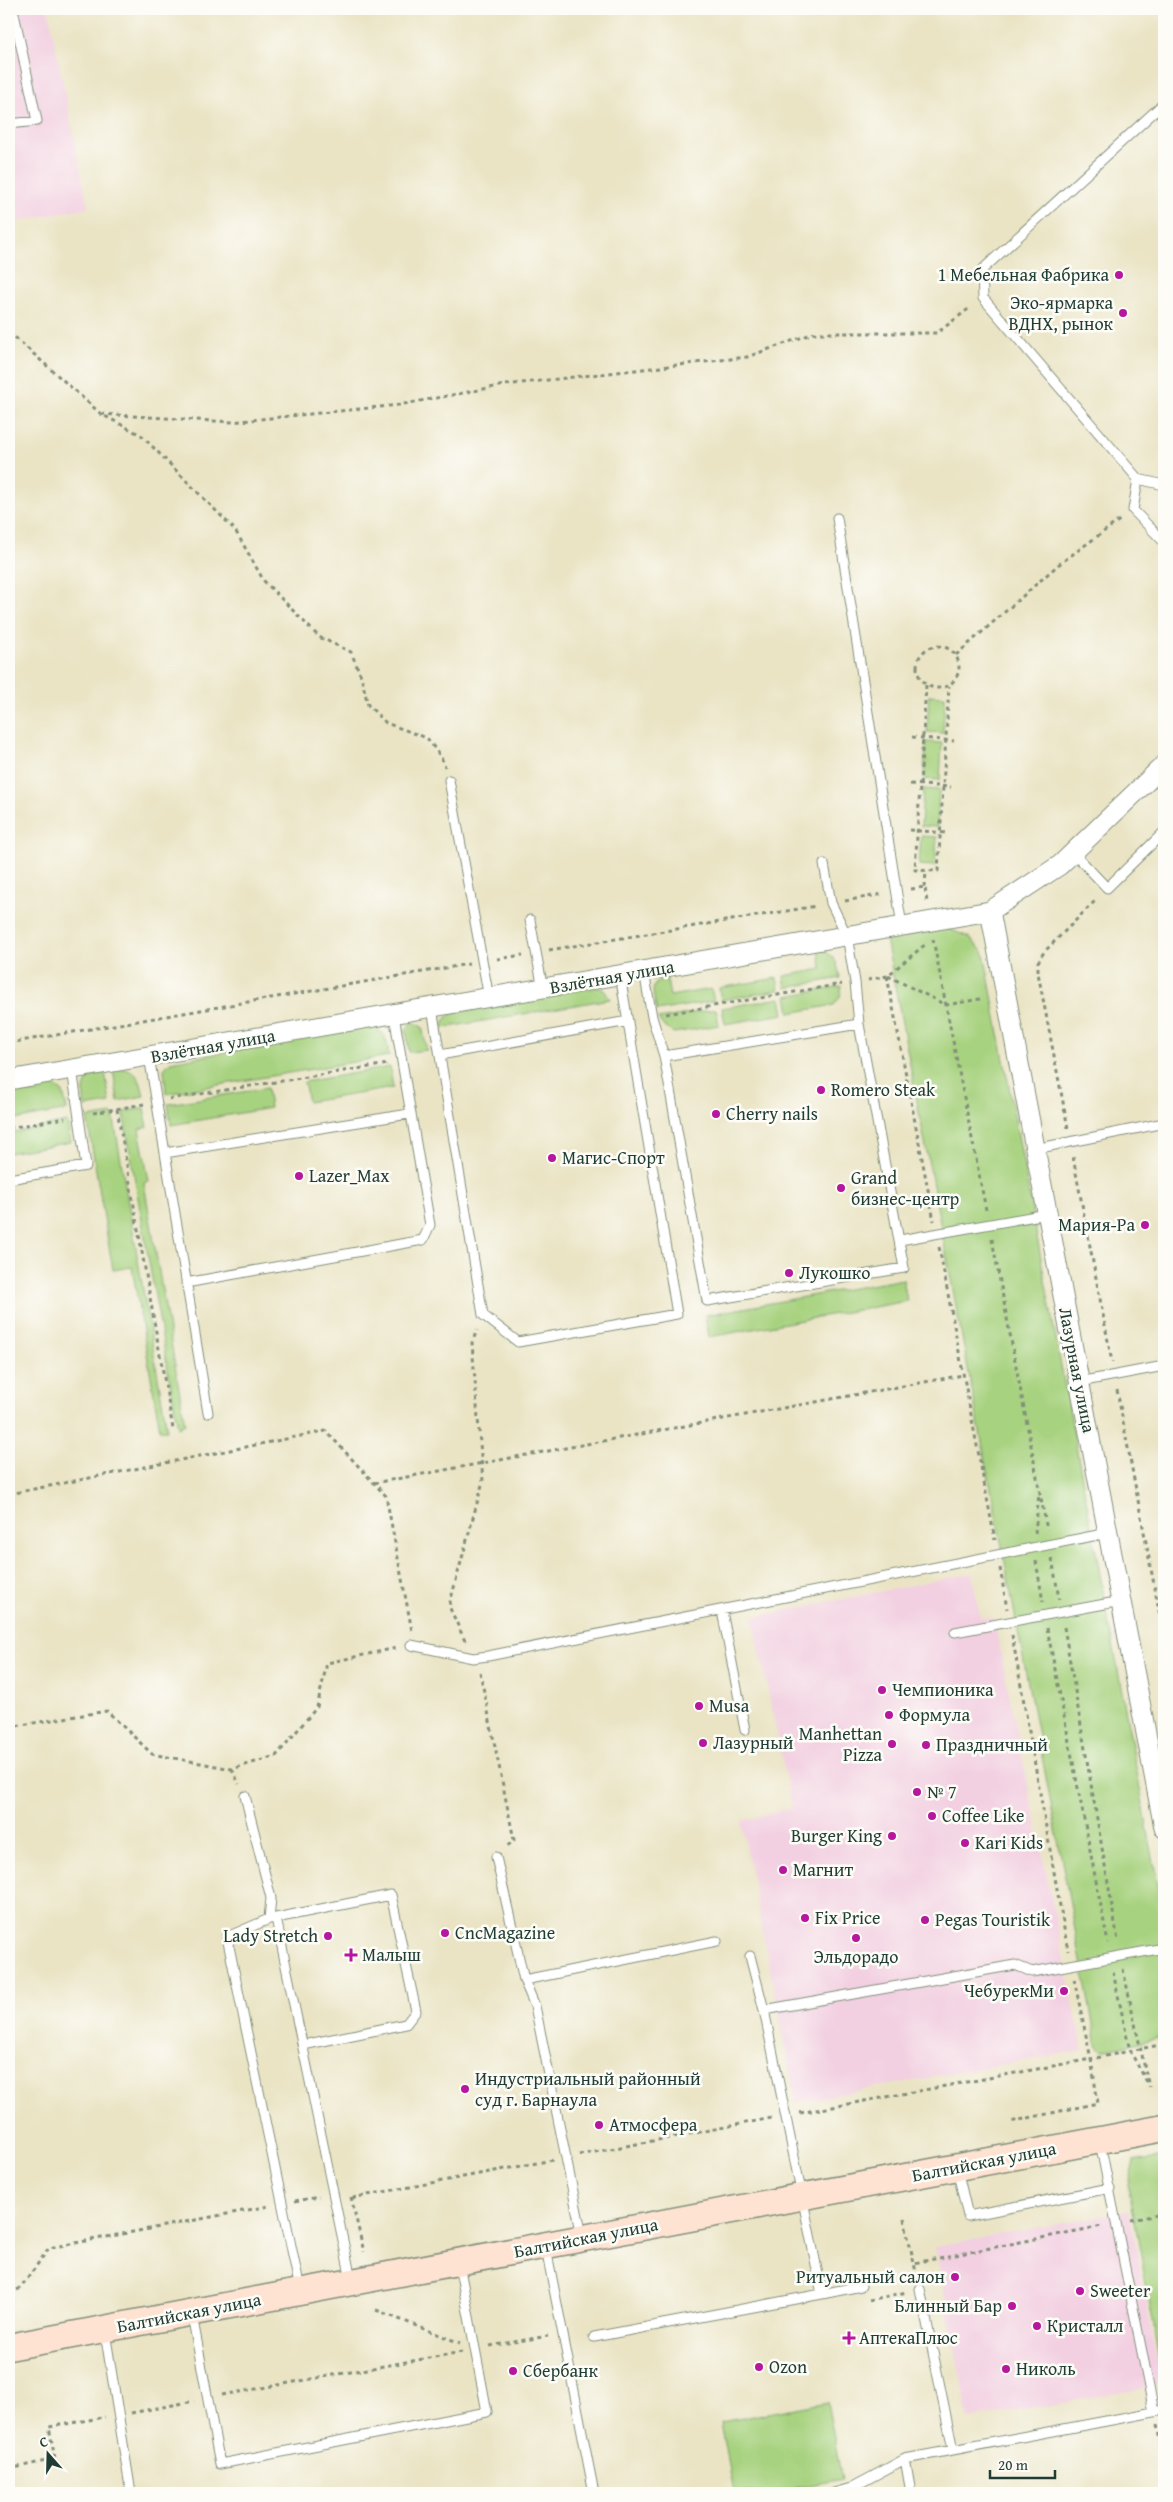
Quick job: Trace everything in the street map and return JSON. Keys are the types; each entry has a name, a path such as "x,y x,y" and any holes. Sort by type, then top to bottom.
{"main road":[{"name":"Балтийская улица","path":"9,2347 1164,2128"}],"street":[{"name":"Взлётная улица","path":"9,1080 990,911 1060,865 1164,765"},
{"name":"Лазурная улица","path":"990,911 1164,1828"}],"lane":[{"path":"9,124 37,121 13,9"},
{"path":"1164,103 982,270 983,298 1138,479 1164,485"},
{"path":"1138,479 1134,510 1164,542"},
{"path":"837,518 902,926"},
{"path":"449,780 489,998"},
{"path":"1073,852 1107,888 1164,832"},
{"path":"644,971 652,1017 664,1056 707,1301 904,1268 859,1024 855,982 847,936 831,903 824,864"},
{"path":"530,920 543,989"},
{"path":"432,1008 483,1315 518,1342 677,1314 620,975"},
{"path":"186,1283 423,1240 430,1225 400,1062 394,1015"},
{"path":"440,1055 628,1021"},
{"path":"664,1056 859,1024"},
{"path":"149,1056 208,1413"},
{"path":"9,1179 86,1166 72,1070"},
{"path":"165,1153 409,1114"},
{"path":"1035,1149 1164,1123"},
{"path":"900,1240 1047,1214"},
{"path":"1079,1382 1164,1366"},
{"path":"413,1645 473,1658 722,1611 1108,1533"},
{"path":"955,1632 1121,1601"},
{"path":"722,1611 745,1730"},
{"path":"245,1796 270,1898 272,1919 303,2045 352,2282"},
{"path":"496,1857 524,1980 535,2006 582,2238"},
{"path":"301,2292 227,1937 272,1919 391,1895 416,2011 406,2024 303,2045"},
{"path":"524,1980 717,1941"},
{"path":"764,2010 1015,1965 1032,1972 1164,1948"},
{"path":"750,1956 764,2010 822,2294"},
{"path":"1100,2140 1154,2412"},
{"path":"957,2168 968,2216 1110,2188"},
{"path":"545,2245 594,2493"},
{"path":"191,2313 220,2464 487,2412 459,2262"},
{"path":"594,2337 861,2286"},
{"path":"920,2289 953,2450"},
{"path":"104,2329 131,2493"},
{"path":"834,2493 851,2488 905,2459 1164,2410"},
{"path":"905,2459 911,2493"}],"path":[{"path":"101,414 231,422 399,405 505,385 746,357 814,333 937,333 983,298"},
{"path":"9,332 101,414 141,435 235,530 264,581 319,637 351,652 361,676 368,705 386,723 427,738 441,757 449,780"},
{"path":"956,655 1058,565 1134,510"},
{"path":"926,685 915,870 926,871 938,871 950,686 958,675 959,662 951,650 939,646 926,650 918,660 916,668 921,680 926,685 938,689 950,686"},
{"path":"912,737 954,741"},
{"path":"910,784 951,787"},
{"path":"909,830 947,833"},
{"path":"925,887 926,871"},
{"path":"1107,888 1048,947 1038,962 1039,980 1164,1638"},
{"path":"652,1017 887,976 933,938 1050,1545 1121,1956 1149,2087 1130,2051 1110,1958 1045,1616 1033,1548 1039,1489"},
{"path":"887,976 946,1005 980,999"},
{"path":"9,1128 400,1062"},
{"path":"117,1109 174,1429"},
{"path":"483,1315 472,1343 484,1481 449,1606 483,1677 514,1840 496,1857"},
{"path":"374,1483 963,1375"},
{"path":"9,1494 326,1431 386,1496 413,1645 326,1663 316,1708 276,1756 232,1769 152,1754 107,1711 9,1727"},
{"path":"9,2291 20,2289 49,2248 333,2194 352,2198 1091,2059 1098,2103 1010,2122"},
{"path":"352,2198 364,2252"},
{"path":"914,2263 1164,2214"},
{"path":"861,2286 864,2301 920,2289 904,2219"},
{"path":"376,2310 475,2349"},
{"path":"9,2469 55,2459 49,2427 556,2335 564,2340"},
{"path":"1154,2412 1164,2462"}],"shaded area":[{"path":"9,9 48,9 88,207 9,223"},
{"path":"972,1573 980,1618 993,1617 1083,2050 796,2102 741,1821 792,1808 753,1617"},
{"path":"1129,2211 1162,2385 969,2420 935,2246"}],"green space":[{"path":"929,695 945,696 943,733 927,732"},
{"path":"926,742 942,743 940,780 924,779"},
{"path":"923,789 939,790 937,827 921,826"},
{"path":"921,836 937,837 935,866 919,865"},
{"path":"946,928 969,937 984,953 1164,1917 1164,2037 1102,2050 1097,2045 886,939"},
{"path":"818,948 832,956 838,967 840,978 786,988 784,976 822,969"},
{"path":"666,975 670,996 711,989 714,1001 657,1011 653,994 654,986 656,982"},
{"path":"777,978 779,990 721,1000 719,988"},
{"path":"842,986 840,997 834,1005 790,1013 787,996"},
{"path":"598,987 604,990 610,999 443,1028 444,1021 451,1013"},
{"path":"781,998 784,1014 725,1024 722,1008"},
{"path":"716,1009 719,1025 674,1033 665,1028 658,1019"},
{"path":"412,1021 422,1027 427,1050 409,1052 406,1030"},
{"path":"371,1026 383,1034 389,1056 166,1094 164,1069 170,1062"},
{"path":"390,1067 393,1088 308,1102 304,1082"},
{"path":"122,1069 136,1075 144,1096 118,1101 113,1070"},
{"path":"105,1072 110,1103 85,1107 84,1089 88,1080 92,1076"},
{"path":"44,1084 54,1085 63,1092 67,1110 9,1121 9,1090"},
{"path":"267,1088 270,1108 171,1125 168,1104"},
{"path":"144,1108 148,1127 139,1129 149,1181 144,1183 185,1424 178,1428 123,1112"},
{"path":"113,1114 167,1430 160,1430 132,1267 113,1270 87,1118"},
{"path":"67,1122 71,1142 9,1153 9,1133"},
{"path":"903,1279 907,1301 709,1337 705,1315"},
{"path":"1164,2157 1164,2383 1128,2184 1134,2162"},
{"path":"827,2402 842,2479 768,2493 734,2493 721,2422"}],"place":[{"name":"1 Мебельная Фабрика","path":"1119,275"},
{"name":"Эко-ярмарка ВДНХ, рынок","path":"1123,313"},
{"name":"Romero Steak","path":"821,1090"},
{"name":"Cherry nails","path":"716,1114"},
{"name":"Магис-Спорт","path":"552,1158"},
{"name":"Lazer_Max","path":"299,1176"},
{"name":"Grand бизнес-центр","path":"841,1188"},
{"name":"Мария-Ра","path":"1145,1225"},
{"name":"Лукошко","path":"789,1273"},
{"name":"Чемпионика","path":"882,1690"},
{"name":"Musa","path":"699,1706"},
{"name":"Формула","path":"889,1715"},
{"name":"Лазурный","path":"703,1743"},
{"name":"Manhettan Pizza","path":"892,1744"},
{"name":"Праздничный","path":"926,1745"},
{"name":"№ 7","path":"917,1792"},
{"name":"Coffee Like","path":"932,1816"},
{"name":"Burger King","path":"892,1836"},
{"name":"Kari Kids","path":"965,1843"},
{"name":"Магнит","path":"783,1870"},
{"name":"Fix Price","path":"805,1918"},
{"name":"Pegas Touristik","path":"925,1920"},
{"name":"CncMagazine","path":"445,1933"},
{"name":"Lady Stretch","path":"328,1936"},
{"name":"Эльдорадо","path":"856,1938"},
{"name":"Малыш","path":"351,1955"},
{"name":"ЧебурекМи","path":"1064,1991"},
{"name":"Индустриальный районный суд г. Барнаула","path":"465,2089"},
{"name":"Атмосфера","path":"599,2125"},
{"name":"Ритуальный салон","path":"955,2277"},
{"name":"Sweeter","path":"1080,2291"},
{"name":"Блинный Бар","path":"1012,2306"},
{"name":"Кристалл","path":"1037,2326"},
{"name":"АптекаПлюс","path":"849,2338"},
{"name":"Ozon","path":"759,2367"},
{"name":"Николь","path":"1006,2369"},
{"name":"Сбербанк","path":"513,2371"}]}
